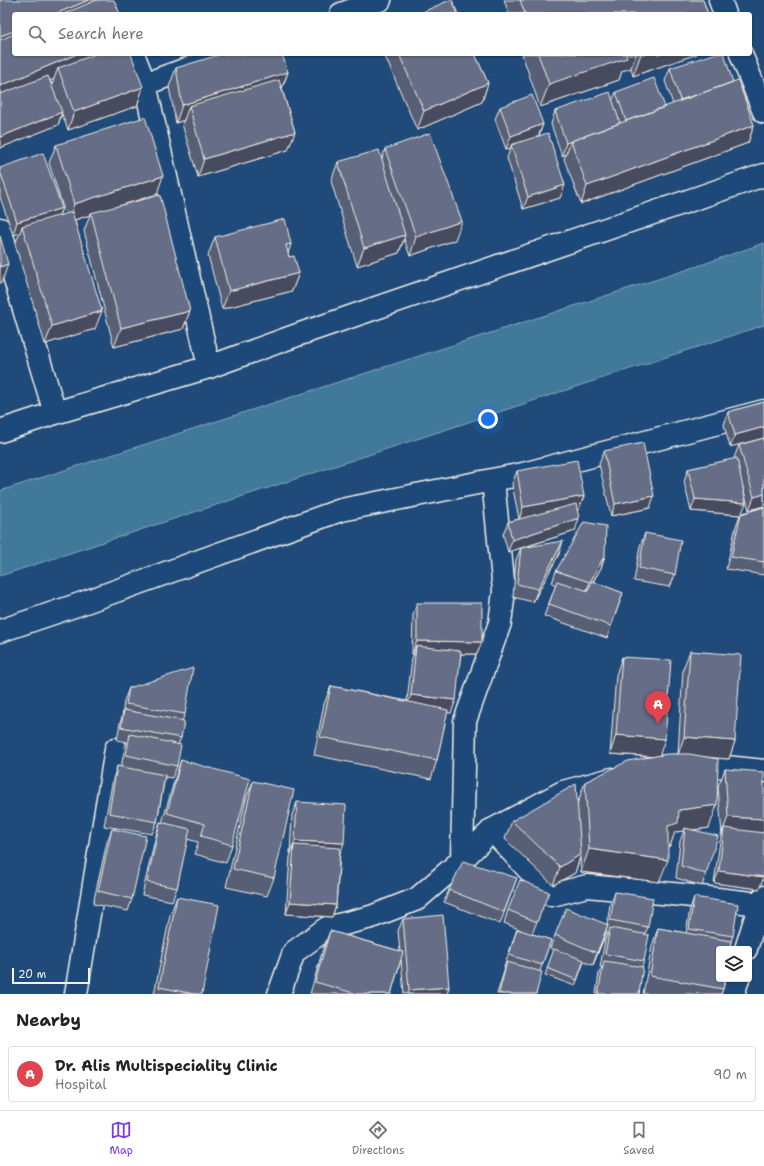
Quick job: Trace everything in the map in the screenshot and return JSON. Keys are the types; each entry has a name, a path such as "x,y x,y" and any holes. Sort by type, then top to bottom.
{"street":[{"path":"347,12 380,0"},
{"path":"720,0 725,12"},
{"path":"134,56 145,84 209,367"},
{"path":"145,84 222,56"},
{"path":"742,56 764,112"},
{"path":"0,431 209,367 307,331 764,175"},
{"path":"0,229 55,413"},
{"path":"0,631 85,603 341,510 538,470 764,411"},
{"path":"462,860 465,721 500,623 504,591 493,480"},
{"path":"76,994 116,749"},
{"path":"667,764 675,762 764,772"},
{"path":"279,994 294,952 327,928 371,917 417,899 462,860 492,830 563,792 630,774"},
{"path":"492,830 552,895 586,886 762,901 747,946"},
{"path":"733,994 737,982"}],"water":[{"path":"764,243 764,325 0,576 0,491 692,268"}],"building":[{"path":"0,0 89,0 60,12 12,12 12,32 0,36"},
{"path":"97,0 114,0 119,12 68,12"},
{"path":"452,0 457,12 423,12"},
{"path":"520,0 703,0 707,12 524,12"},
{"path":"12,35 12,56 72,56 0,86 0,40"},
{"path":"91,56 132,56 143,87 74,112 58,68"},
{"path":"215,56 283,56 288,72 182,105 176,68"},
{"path":"400,56 476,56 488,83 424,111"},
{"path":"539,56 626,56 627,58 549,84"},
{"path":"708,56 725,56 733,82 680,100 670,68"},
{"path":"48,76 62,112 0,137 0,94"},
{"path":"654,78 665,107 626,121 616,92"},
{"path":"279,80 295,132 204,159 189,106"},
{"path":"738,80 754,125 587,186 571,141"},
{"path":"610,92 620,123 566,143 555,111"},
{"path":"532,95 543,124 511,136 500,107"},
{"path":"145,117 163,176 74,204 56,145"},
{"path":"430,133 462,221 416,237 385,149"},
{"path":"548,133 565,185 528,197 511,145"},
{"path":"379,150 405,235 364,248 338,162"},
{"path":"43,153 62,208 17,222 0,168"},
{"path":"160,195 190,311 121,328 91,213"},
{"path":"72,212 102,311 52,326 22,226"},
{"path":"285,219 291,244 286,245 289,257 294,256 299,273 229,291 215,237"},
{"path":"0,236 8,264 0,267"},
{"path":"764,402 764,427 735,435 728,412"},
{"path":"764,438 764,494 754,497 739,445"},
{"path":"643,443 654,496 615,504 604,451"},
{"path":"737,458 746,503 695,499 688,469"},
{"path":"577,460 584,496 523,507 517,471"},
{"path":"576,504 579,518 512,540 508,522"},
{"path":"764,507 764,562 731,557 741,514"},
{"path":"584,522 606,526 605,555 590,582 556,571"},
{"path":"645,533 681,540 675,575 639,568"},
{"path":"563,541 538,589 517,584 521,548"},
{"path":"557,581 588,591 592,581 623,593 611,626 549,604"},
{"path":"417,603 482,603 482,642 417,641"},
{"path":"416,646 461,651 456,700 411,695"},
{"path":"690,651 741,655 735,741 684,737"},
{"path":"622,657 671,660 665,739 616,735"},
{"path":"193,668 185,714 126,704 129,688"},
{"path":"331,686 448,710 437,760 320,737"},
{"path":"124,710 184,721 181,738 121,727"},
{"path":"130,734 181,745 177,766 126,755"},
{"path":"667,754 689,754 718,759 717,805 679,810 678,823 668,826 668,860 589,849 585,782 628,761"},
{"path":"181,760 250,779 232,845 201,836 205,824 167,813"},
{"path":"117,766 165,775 157,822 109,813"},
{"path":"725,769 764,772 764,819 728,817"},
{"path":"253,781 294,790 274,878 233,869"},
{"path":"576,784 581,854 560,867 512,821"},
{"path":"297,802 346,805 344,843 295,841"},
{"path":"160,822 190,829 177,888 147,882"},
{"path":"685,828 718,836 706,874 681,866"},
{"path":"724,828 764,833 764,877 719,871"},
{"path":"112,829 146,836 132,899 98,891"},
{"path":"294,845 340,848 336,905 290,902"},
{"path":"463,861 517,878 504,912 449,890"},
{"path":"520,880 549,892 537,922 508,910"},
{"path":"615,892 653,898 648,927 610,920"},
{"path":"177,897 219,905 202,994 194,994 159,987"},
{"path":"694,897 738,904 733,936 689,929"},
{"path":"566,908 608,925 597,953 555,935"},
{"path":"443,915 449,987 409,990 403,919"},
{"path":"610,928 649,935 644,961 605,954"},
{"path":"658,928 731,941 730,946 716,946 716,982 724,982 723,989 650,976"},
{"path":"517,929 551,940 542,965 509,955"},
{"path":"330,931 403,952 391,994 357,994 315,982"},
{"path":"554,949 584,960 577,980 547,968"},
{"path":"604,961 643,967 639,994 598,994"},
{"path":"507,962 542,972 536,994 499,993"}],"place":[{"name":"Dr. Alis Multispeciality Clinic","path":"658,724"}]}
